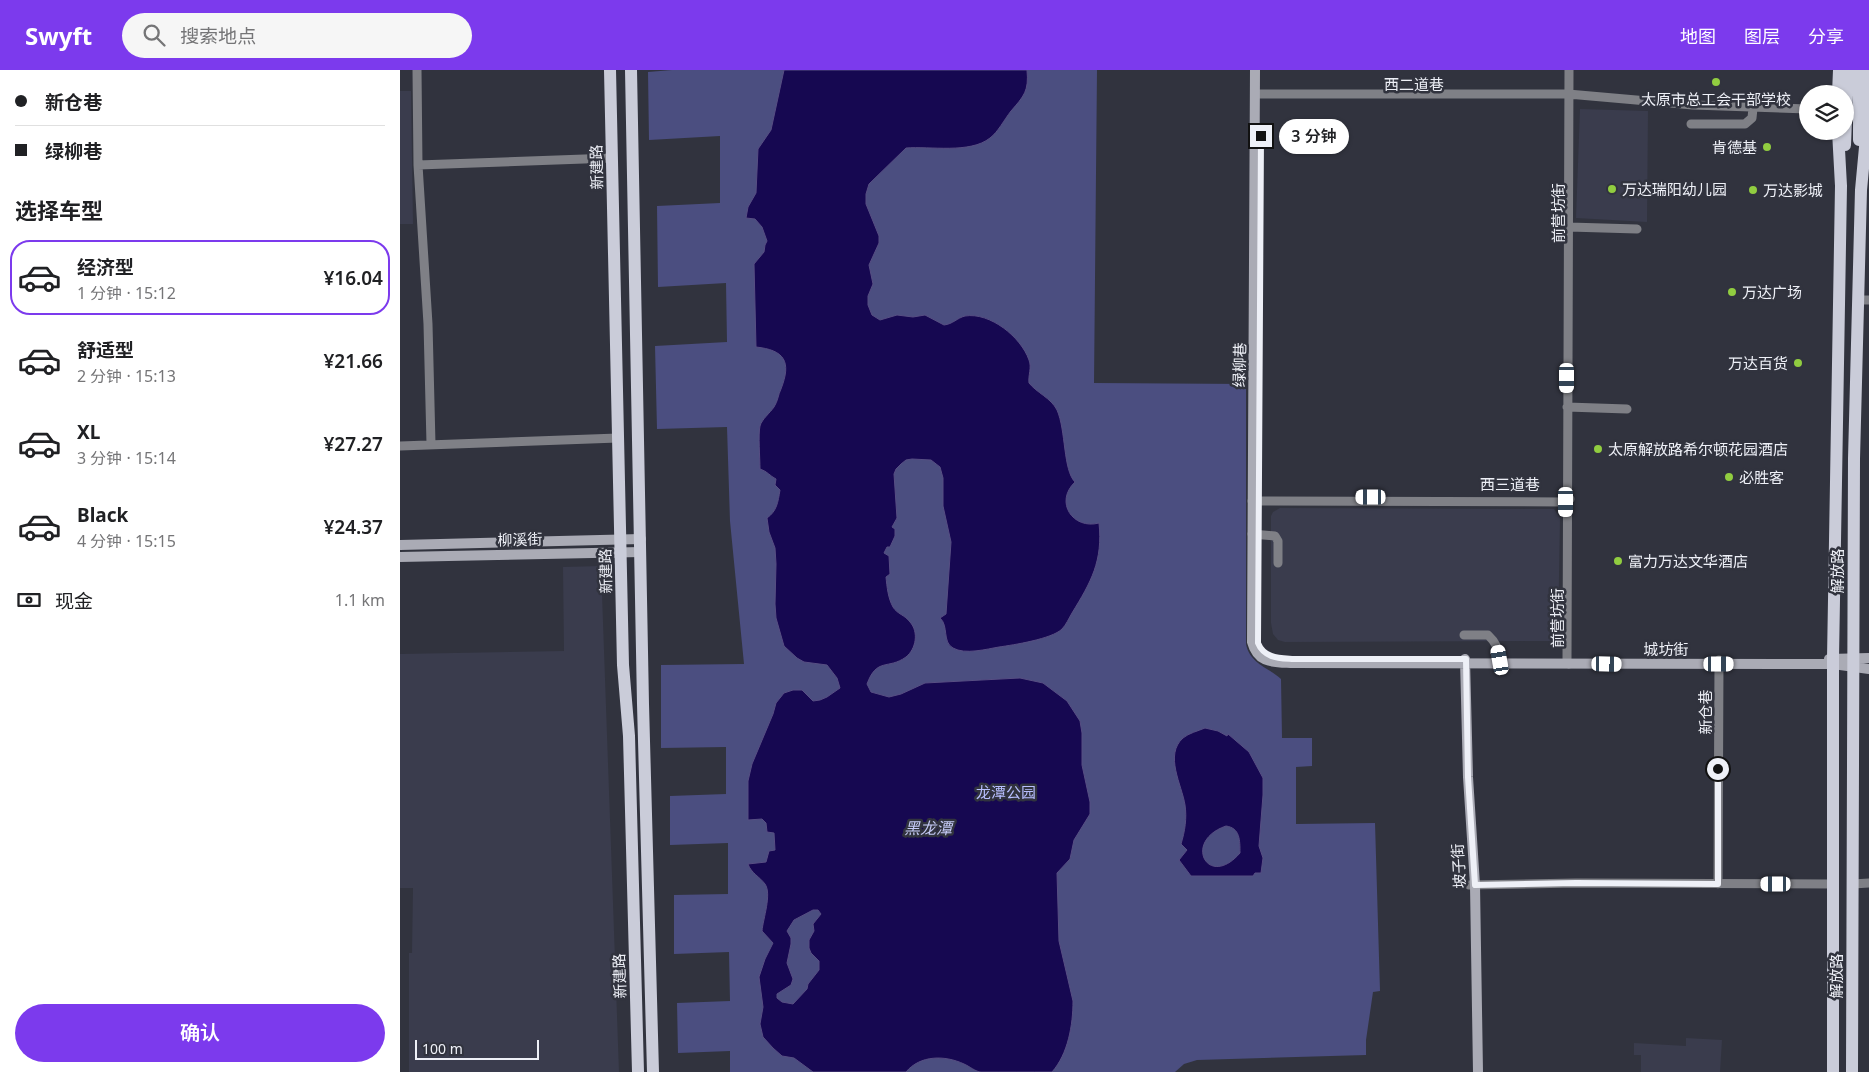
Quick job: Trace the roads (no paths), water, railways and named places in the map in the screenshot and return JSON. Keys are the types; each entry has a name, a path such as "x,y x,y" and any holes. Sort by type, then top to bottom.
{"main road":[{"name":"新建路","path":"610,70 623,665 629,736 638,1072"},
{"path":"631,70 643,704 654,1072"},
{"path":"1838,85 1839,70"},
{"name":"解放路","path":"1848,70 1863,112"},
{"name":"解放路","path":"1859,70 1863,112"},
{"name":"解放路","path":"1852,1072 1854,459 1864,300 1860,190 1863,112 1869,70"},
{"path":"1841,186 1863,112"},
{"name":"解放路","path":"1833,1072 1833,662 1841,186 1838,140"}],"street":[{"path":"417,70 418,164 428,324 432,444"},
{"name":"绿柳巷","path":"1255,70 1258,95"},
{"name":"绿柳巷","path":"1261,70 1258,95 1255,499 1258,643 1261,654"},
{"path":"1569,70 1570,95"},
{"path":"1570,95 1573,70"},
{"name":"西二道巷","path":"1258,95 1570,95 1753,108 1799,109"},
{"name":"前营坊街","path":"1569,661 1570,95"},
{"path":"1691,124 1744,124 1752,118 1753,108"},
{"path":"418,164 612,158"},
{"path":"1570,227 1637,229"},
{"path":"1569,407 1627,409"},
{"path":"400,446 618,438"},
{"name":"西三道巷","path":"1255,499 1568,499"},
{"path":"1255,534 1275,536 1278,541 1278,563"},
{"name":"柳溪街","path":"400,545 641,545"},
{"name":"柳溪街","path":"400,557 621,545"},
{"path":"1464,635 1488,635 1494,640 1498,648 1500,662"},
{"name":"城坊街","path":"1261,654 1292,659 1500,662 1854,663"},
{"path":"1854,663 1869,658"},
{"name":"坡子街","path":"1463,661 1463,777 1472,885 1478,1072"},
{"name":"新仓巷","path":"1718,884 1719,662"},
{"path":"1854,663 1869,669"},
{"path":"1472,885 1576,883 1833,884"},
{"path":"1853,884 1869,883"},
{"name":"坡子街","path":"1472,885 1473,1072"}],"water":[{"name":"黑龙潭","path":"784,70 1027,70 1025,93 990,138 982,143 961,148 906,148 869,184 866,204 879,236 879,243 869,265 873,284 868,296 868,305 872,315 880,320 897,315 913,317 925,315 944,325 965,316 975,316 994,322 1012,335 1025,351 1029,360 1029,383 1051,402 1057,410 1062,428 1068,468 1075,482 1066,498 1067,506 1069,513 1081,522 1099,523 1100,537 1097,560 1085,591 1065,626 1057,633 1032,641 982,650 964,651 953,648 946,638 943,621 940,618 946,614 951,542 943,506 943,478 940,467 931,460 906,460 896,469 894,474 897,518 892,527 895,529 895,536 890,547 887,547 884,553 889,556 890,574 886,577 890,600 893,607 913,626 915,640 912,650 906,657 900,661 879,667 875,670 867,684 871,692 889,697 901,694 925,683 1020,678 1043,683 1067,701 1080,721 1082,765 1090,802 1090,814 1074,840 1070,859 1057,873 1059,941 1073,1001 1072,1020 1066,1048 1052,1072 981,1072 957,1061 933,1058 918,1062 906,1072 813,1072 794,1058 782,1056 763,1037 760,1024 763,1007 759,977 773,943 762,931 768,894 767,888 748,864 766,862 769,851 775,850 774,833 767,832 766,823 762,819 748,820 748,781 752,764 776,703 784,693 802,690 813,701 827,697 840,688 837,678 827,665 804,662 784,646 776,618 775,548 769,532 767,518 775,509 780,490 775,485 776,479 760,469 759,435 761,423 776,403 786,371 783,359 779,354 756,347 754,264 764,252 767,241 762,227 755,219 746,218 748,207 756,193 758,149 771,130","holes":["813,910 818,910 821,914 813,924 814,931 809,940 809,948 819,961 819,970 808,984 807,989 793,1004 782,1002 777,998 777,994 791,985 793,979 787,963 791,944 791,938 787,931 794,920"]},
{"path":"1205,728 1218,731 1227,736 1228,734 1249,752 1263,778 1259,846 1263,858 1261,873 1255,873 1253,876 1191,876 1179,860 1187,850 1181,844 1186,815 1174,761 1175,753 1183,738","holes":["1226,826 1231,827 1237,832 1240,853 1228,863 1218,866 1210,865 1204,859 1205,842 1213,833"]}],"place":[{"name":"太原市总工会干部学校","path":"1716,82"},
{"name":"肯德基","path":"1767,147"},
{"name":"万达瑞阳幼儿园","path":"1612,189"},
{"name":"万达影城","path":"1753,190"},
{"name":"万达广场","path":"1732,292"},
{"name":"万达百货","path":"1798,363"},
{"name":"太原解放路希尔顿花园酒店","path":"1598,449"},
{"name":"必胜客","path":"1729,477"},
{"name":"富力万达文华酒店","path":"1618,561"}],"park label":[{"name":"龙潭公园","path":"1006,792"}]}
